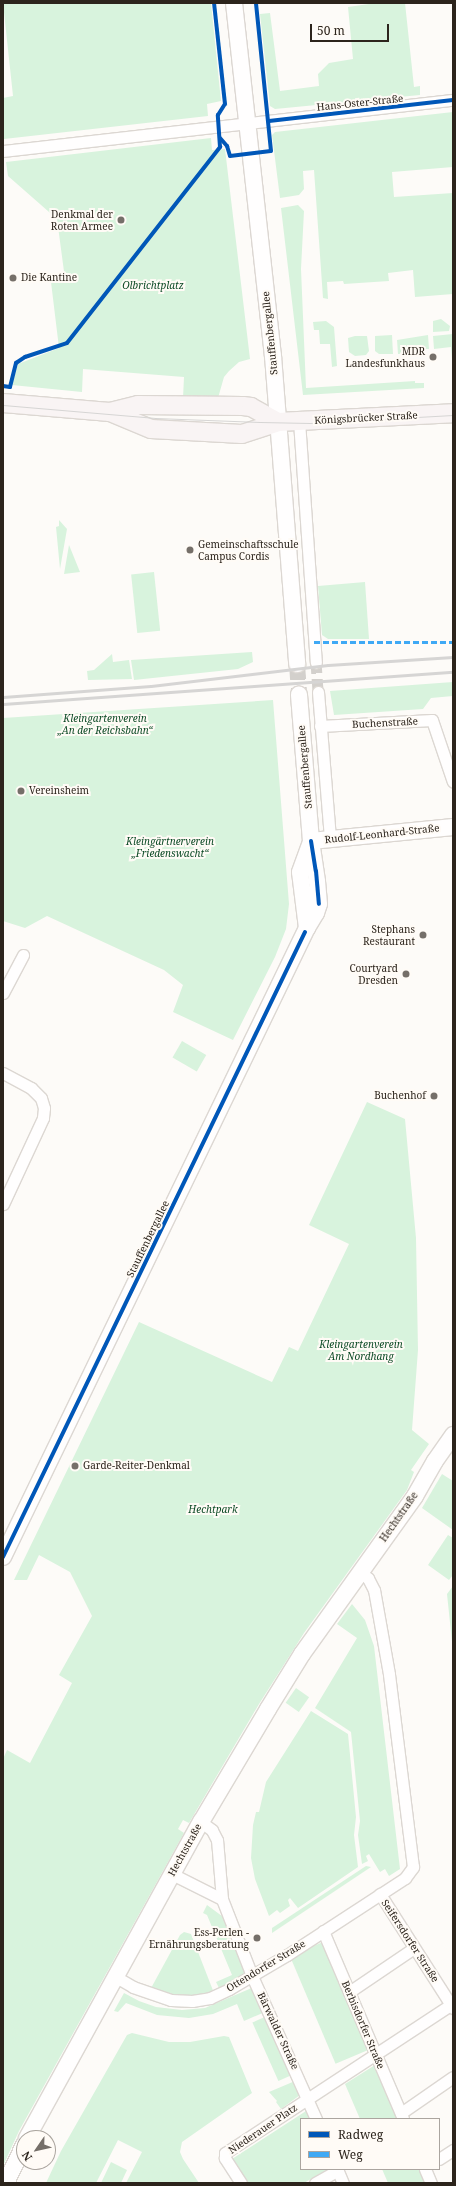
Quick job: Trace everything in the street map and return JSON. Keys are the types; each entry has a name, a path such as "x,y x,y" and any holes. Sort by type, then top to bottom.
{"main road":[{"name":"Stauffenbergallee","path":"234,3 246,124 273,356 297,664"},
{"name":"Königsbrücker Straße","path":"3,403 110,412 151,429 237,434 247,434 278,422 453,413"},
{"name":"Königsbrücker Straße","path":"110,412 138,404 243,406 251,407 278,422"},
{"name":"Stauffenbergallee","path":"3,1557 307,928 300,872 311,841 299,694"},
{"name":"Rudolf-Leonhard-Straße","path":"311,841 453,826"},
{"name":"Hechtstraße","path":"31,2130 201,1822 302,1654 359,1572 415,1496 435,1461 453,1435"},
{"path":"6,2183 16,2162"}],"street":[{"name":"Hans-Oster-Straße","path":"246,124 453,100"},
{"path":"3,152 246,124"},
{"path":"299,421 316,662"},
{"name":"Stauffenbergallee","path":"318,692 330,839"},
{"name":"Buchenstraße","path":"320,726 432,720 453,782"},
{"path":"3,993 23,955"},
{"path":"3,1072 31,1088 41,1098 44,1108 43,1118 3,1204"},
{"name":"Ottendorfer Straße","path":"116,1977 152,1995 171,2000 192,2001 210,1998 252,1976 323,1931 405,1878 413,1867 389,1674 374,1590 368,1578 359,1572"},
{"name":"Bärwalder Straße","path":"201,1822 212,1830 217,1840 222,1899 252,1976 316,2118"},
{"path":"172,1874 222,1899"},
{"name":"Seifersdorfer Straße","path":"380,1894 452,2006"},
{"name":"Berbisdorfer Straße","path":"323,1931 402,2116"},
{"path":"349,1992 414,1948"},
{"path":"308,2099 452,2006"},
{"path":"402,2116 453,2078"},
{"name":"Niederauer Platz","path":"242,2183 225,2158 225,2153 308,2099"},
{"path":"440,2158 453,2150"},
{"path":"315,2183 338,2170 343,2183"},
{"path":"425,2170 431,2183"}],"green space":[{"path":"3,3 211,3 221,101 207,104 208,116 4,139 3,98 13,96"},
{"path":"376,3 405,3 414,87 420,86 420,95 275,109 270,106 260,14 270,13 280,91 319,86 318,74 329,63 353,59 348,7"},
{"path":"453,112 453,167 392,172 394,197 453,193 453,294 415,297 413,270 388,273 389,281 344,284 343,281 327,282 328,299 323,298 314,170 303,171 304,189 299,195 280,198 272,135 275,132"},
{"name":"Olbrichtplatz","path":"211,138 212,150 225,149 250,359 239,362 224,377 218,398 183,398 184,377 83,369 82,392 12,385 18,364 59,348 51,282 65,279 57,219 8,176 6,162"},
{"path":"298,205 304,211 301,269 306,388 415,381 415,383 424,383 424,388 303,395 281,208"},
{"path":"441,319 450,326 449,331 433,332 433,321"},
{"path":"326,321 334,327 337,366 332,367 330,344 320,344 319,330 314,330 313,322"},
{"path":"453,334 452,359 451,347 434,349 433,336"},
{"path":"392,335 393,354 379,354 375,351 375,336"},
{"path":"428,335 429,349 413,349 413,353 398,354 397,340"},
{"path":"355,336 367,336 369,351 366,355 355,356 349,352 348,338"},
{"path":"59,520 67,529 60,569 56,527 59,526"},
{"path":"69,545 80,572 64,574"},
{"path":"154,572 160,631 137,633 131,574"},
{"path":"365,582 369,639 328,639 322,635 318,586"},
{"path":"252,652 253,662 238,669 134,680 131,660"},
{"path":"112,654 113,662 129,660 132,679 88,680 87,671 94,670"},
{"path":"453,682 453,696 431,698 423,709 334,715 330,691"},
{"name":"Kleingärtnerverein „Friedenswacht“","path":"273,700 289,904 286,929 275,957 233,1040 173,1012 183,985 164,970 47,916 25,928 3,921 3,718"},
{"path":"182,1041 206,1055 197,1071 172,1057"},
{"name":"Hechtpark","path":"367,1102 405,1119 416,1238 418,1350 412,1430 429,1444 411,1470 414,1472 407,1490 304,1633 259,1704 189,1823 183,1820 178,1829 184,1833 20,2130 16,2130 16,2138 3,2166 3,1759 7,1750 30,1763 72,1683 59,1675 92,1616 70,1572 39,1555 27,1580 14,1580 139,1322 272,1382 289,1347 298,1351 349,1244 309,1225"},
{"path":"442,1474 453,1481 453,1530 422,1508"},
{"path":"448,1535 453,1538 453,1575 449,1580 428,1565"},
{"path":"453,1586 453,1651 447,1594"},
{"path":"352,1604 365,1620 374,1646 400,1869 389,1876 385,1869 380,1872 369,1854 366,1856 368,1861 362,1864 358,1835 360,1821 351,1732 315,1708 357,1638 337,1624"},
{"path":"296,1688 309,1697 299,1712 286,1703"},
{"path":"311,1711 348,1734 356,1817 354,1835 358,1867 298,1908 290,1898 288,1900 290,1906 280,1913 277,1910 269,1916 255,1879 251,1858 253,1825 256,1812 259,1812 266,1782"},
{"path":"366,1866 371,1867 272,1933 272,1928"},
{"path":"207,1905 226,1919 246,1972 220,1990 216,1982 232,1975 207,1915 203,1913"},
{"path":"184,1932 191,1934 214,1993 184,1998 150,1990 180,1935"},
{"path":"323,1942 369,2050 336,2064 290,1956"},
{"path":"254,1987 265,2012 244,2021 237,2004 213,2014 189,2018 157,2015 126,2003 118,2012 114,2011 124,1993 139,2001 156,2007 182,2010 205,2008"},
{"path":"267,2016 293,2074 278,2081 252,2023"},
{"path":"132,2033 169,2042 190,2042 224,2036 229,2037 252,2093 182,2142 180,2152 199,2183 126,2183 142,2152 118,2140 96,2183 46,2183 52,2170 56,2170 56,2162 61,2151 127,2035"},
{"path":"375,2065 398,2118 360,2118 345,2084"},
{"path":"295,2081 300,2095 281,2109 276,2102 277,2101 269,2092"},
{"path":"306,2111 310,2118 300,2118 300,2170 326,2170 304,2183 247,2183 232,2159"},
{"path":"111,2162 127,2170 121,2183 101,2183"},
{"path":"382,2170 419,2170 425,2183 388,2183"}],"tunnel":[{"path":"316,662 318,692"},
{"path":"297,664 299,694"}],"tram line":[{"path":"3,405 155,418 260,422 310,423 453,415"}],"railway":[{"path":"3,697 151,686 328,665 453,657"},
{"path":"3,704 453,672"}],"marked path":[{"path":"314,642 453,642"}],"cycle path":[{"path":"3,386 10,387 16,363 25,357 67,343 220,147 218,115 225,104 214,3"},
{"path":"220,138 227,146 230,156 271,151 256,3"},
{"path":"269,121 453,100"},
{"path":"311,841 319,904"},
{"path":"3,1557 305,932"}],"place":[{"name":"Denkmal der Roten Armee","path":"121,220"},
{"name":"Die Kantine","path":"13,278"},
{"name":"MDR Landesfunkhaus","path":"433,357"},
{"name":"Gemeinschaftsschule Campus Cordis","path":"190,550"},
{"name":"Vereinsheim","path":"21,791"},
{"name":"Stephans Restaurant","path":"423,935"},
{"name":"Courtyard Dresden","path":"406,974"},
{"name":"Buchenhof","path":"434,1096"},
{"name":"Garde-Reiter-Denkmal","path":"75,1466"},
{"name":"Ess-Perlen - Ernährungsberatung","path":"257,1938"}],"park label":[{"name":"Kleingartenverein „An der Reichsbahn“","path":"105,724"},
{"name":"Kleingartenverein Am Nordhang","path":"361,1350"}]}
